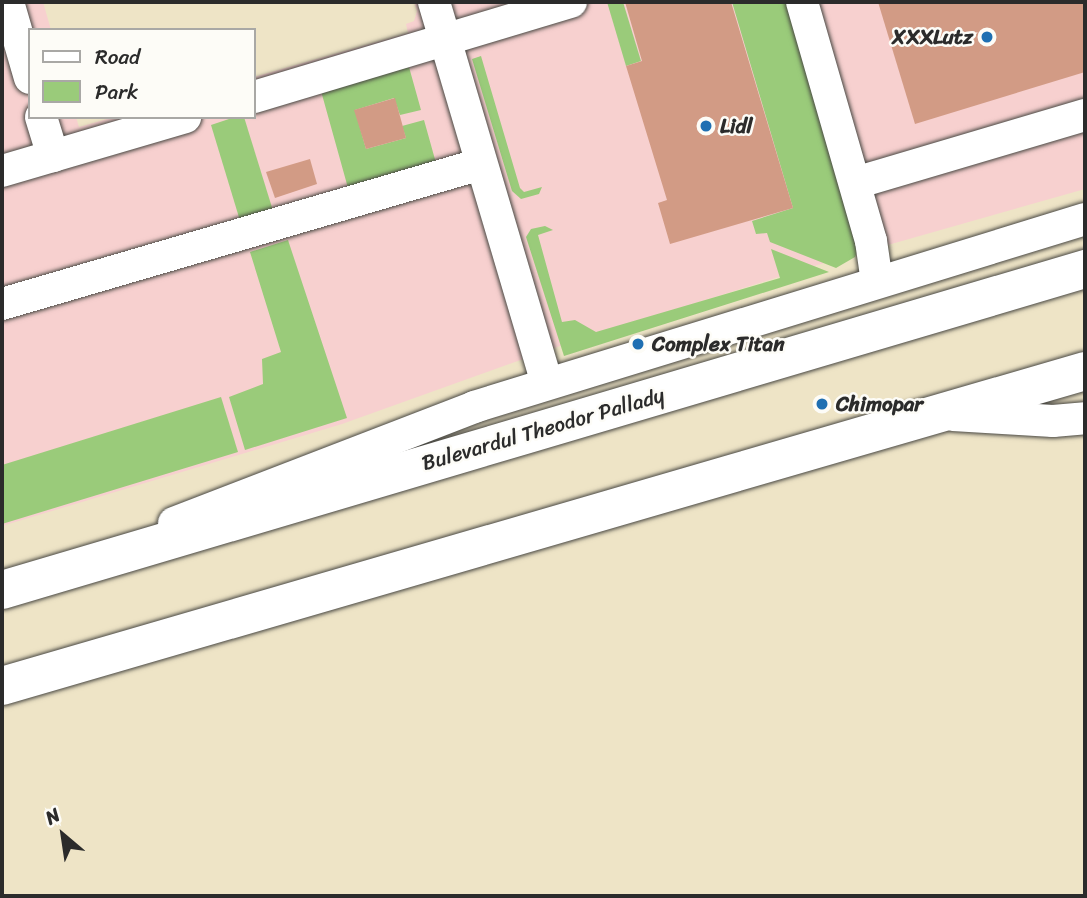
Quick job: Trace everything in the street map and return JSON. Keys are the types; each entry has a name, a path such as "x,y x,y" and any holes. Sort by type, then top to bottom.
{"main road":[{"name":"Bulevardul Theodor Pallady","path":"2,590 1085,269"},
{"path":"2,686 1081,373"}],"street":[{"path":"8,2 28,71"},
{"path":"433,2 547,383"},
{"path":"256,96 571,2"},
{"path":"802,2 855,183 877,282"},
{"path":"855,183 1085,115"},
{"path":"42,119 53,156"},
{"path":"2,170 178,119"},
{"path":"2,304 481,164"},
{"path":"76,568 316,467 547,383 1085,219"},
{"path":"937,414 1052,421 1085,418"}],"shaded area":[{"path":"2,2 43,2 50,28 28,28 28,119 77,119 79,127 107,119 256,119 256,76 408,33 406,24 414,21 417,11 414,2 1085,2 1085,189 807,268 557,347 342,424 2,526"}],"green space":[{"path":"607,2 623,2 641,61 626,66"},
{"path":"732,2 790,2 860,245 855,257 836,268 770,242 767,233 756,234 752,221 793,208"},
{"path":"481,56 520,188 524,192 542,187 539,194 521,199 512,191 472,59"},
{"path":"409,67 421,110 400,115 394,98 355,110 366,149 406,138 402,126 424,120 436,163 348,188 321,91"},
{"path":"229,119 245,119 274,214 241,224 211,125"},
{"path":"545,226 553,230 538,235 562,322 575,320 596,332 780,278 771,249 829,272 564,356 526,237 531,229"},
{"path":"288,240 347,418 245,450 229,397 263,384 262,359 281,352 250,252"},
{"path":"221,397 238,452 2,524 2,465"}],"building":[{"name":"Lidl","path":"625,2 731,2 793,208 670,244 658,203 667,200 626,66 642,61"},
{"name":"XXXLutz","path":"878,2 1085,2 1085,72 915,124"},
{"path":"395,98 406,138 366,149 354,110"},
{"path":"310,159 317,184 275,198 266,172"}],"place":[{"name":"XXXLutz","path":"987,37"},
{"name":"Lidl","path":"706,126"},
{"name":"Complex Titan","path":"638,344"},
{"name":"Chimopar","path":"822,404"}]}
